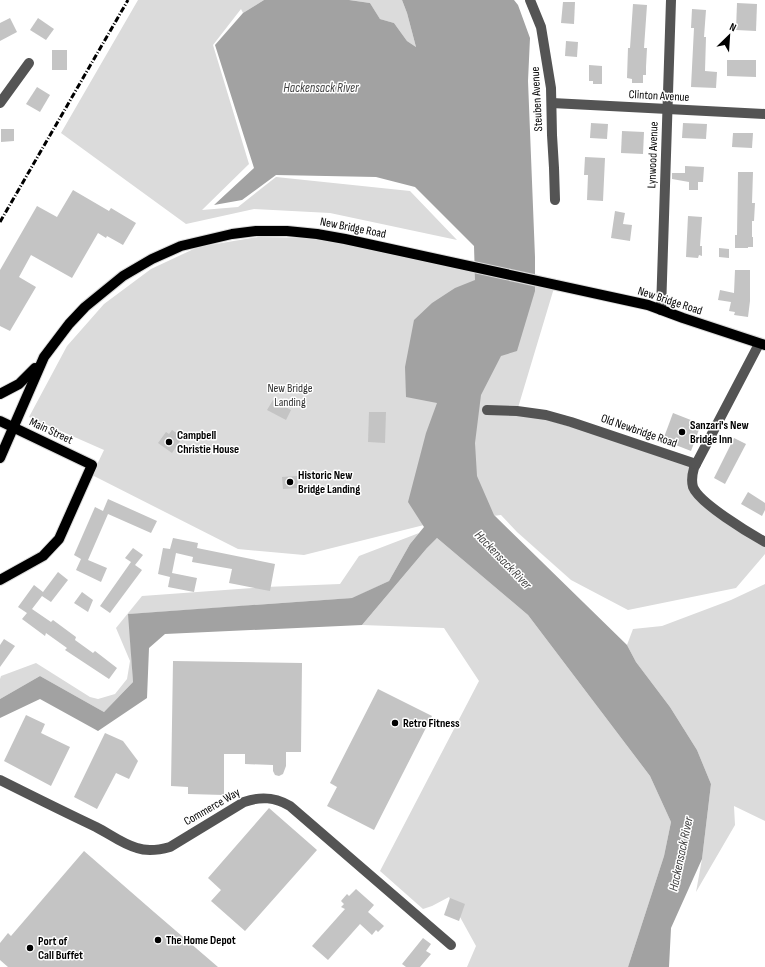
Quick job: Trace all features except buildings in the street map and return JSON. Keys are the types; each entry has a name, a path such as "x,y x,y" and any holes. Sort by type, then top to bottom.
{"main road":[{"name":"New Bridge Road","path":"0,458 44,357 69,324 85,307 123,276 152,259 181,246 208,239 256,231 287,231 317,234 620,299 661,310 762,344"},
{"path":"0,394 18,384 30,374 44,357"},
{"name":"Main Street","path":"0,421 92,465 59,539 44,556 0,580"}],"street":[{"name":"Steuben Avenue","path":"530,0 541,27 546,50 552,103 555,200"},
{"name":"Lynwood Avenue","path":"661,310 671,0"},
{"path":"0,103 29,63"},
{"name":"Clinton Avenue","path":"552,103 765,114"},
{"path":"762,344 696,464 691,476 693,488 699,496 746,532 765,542"},
{"name":"Old Newbridge Road","path":"487,410 517,411 546,415 696,464"},
{"name":"Commerce Way","path":"0,780 128,845 138,849 148,850 159,850 170,847 249,800 274,798 290,806 451,945"}],"green space":[{"path":"138,0 264,0 243,13 241,9 213,45 249,164 202,210 238,207 276,177 410,191 457,240 330,213 254,209 186,224 61,133"},
{"path":"349,0 402,0 416,47 407,41 394,23 380,19 370,3"},
{"name":"New Bridge Landing","path":"258,237 318,238 554,288 517,411 696,464 693,488 765,542 765,554 736,588 628,610 571,580 517,532 501,515 432,523 304,555 238,549 92,475 104,450 29,417 67,346 104,304 151,269 198,247"},
{"path":"419,533 410,544 389,581 353,598 129,614 133,682 104,712 40,676 0,699 1,676 36,663 90,697 98,699 115,694 127,679 130,661 116,628 142,596 265,587 340,584 359,556"},
{"path":"437,538 528,615 650,776 671,822 664,856 628,967 467,967 476,946 449,897 423,909 380,871 479,681 444,628 362,625"},
{"path":"765,584 765,821 734,806 735,825 696,892 702,859 711,784 697,750 670,707 636,662 627,645 633,629 662,626 731,600"}],"water":[{"name":"Hackensack River","path":"264,0 349,0 370,3 380,19 394,23 407,41 416,47 402,0 514,0 518,5 530,38 528,81 535,291 517,351 501,356 481,395 475,443 477,476 494,515 627,645 636,662 670,707 697,750 711,784 702,859 671,928 669,967 628,967 664,856 671,822 650,776 528,615 437,538 362,625 165,634 149,648 147,698 98,731 40,699 0,718 0,699 40,676 104,712 133,682 128,614 352,598 389,581 410,544 424,527 408,502 426,433 437,403 406,397 405,367 414,320 432,303 455,288 475,280 474,246 415,187 376,177 276,175 242,200 214,205 254,168 215,45 243,13"}],"railway":[{"path":"0,222 128,0"}],"place":[{"name":"Sanzari's New Bridge Inn","path":"682,432"},
{"name":"Campbell Christie House","path":"169,442"},
{"name":"Historic New Bridge Landing","path":"290,482"},
{"name":"Retro Fitness","path":"395,723"},
{"name":"The Home Depot","path":"158,940"},
{"name":"Port of Call Buffet","path":"30,948"}]}
